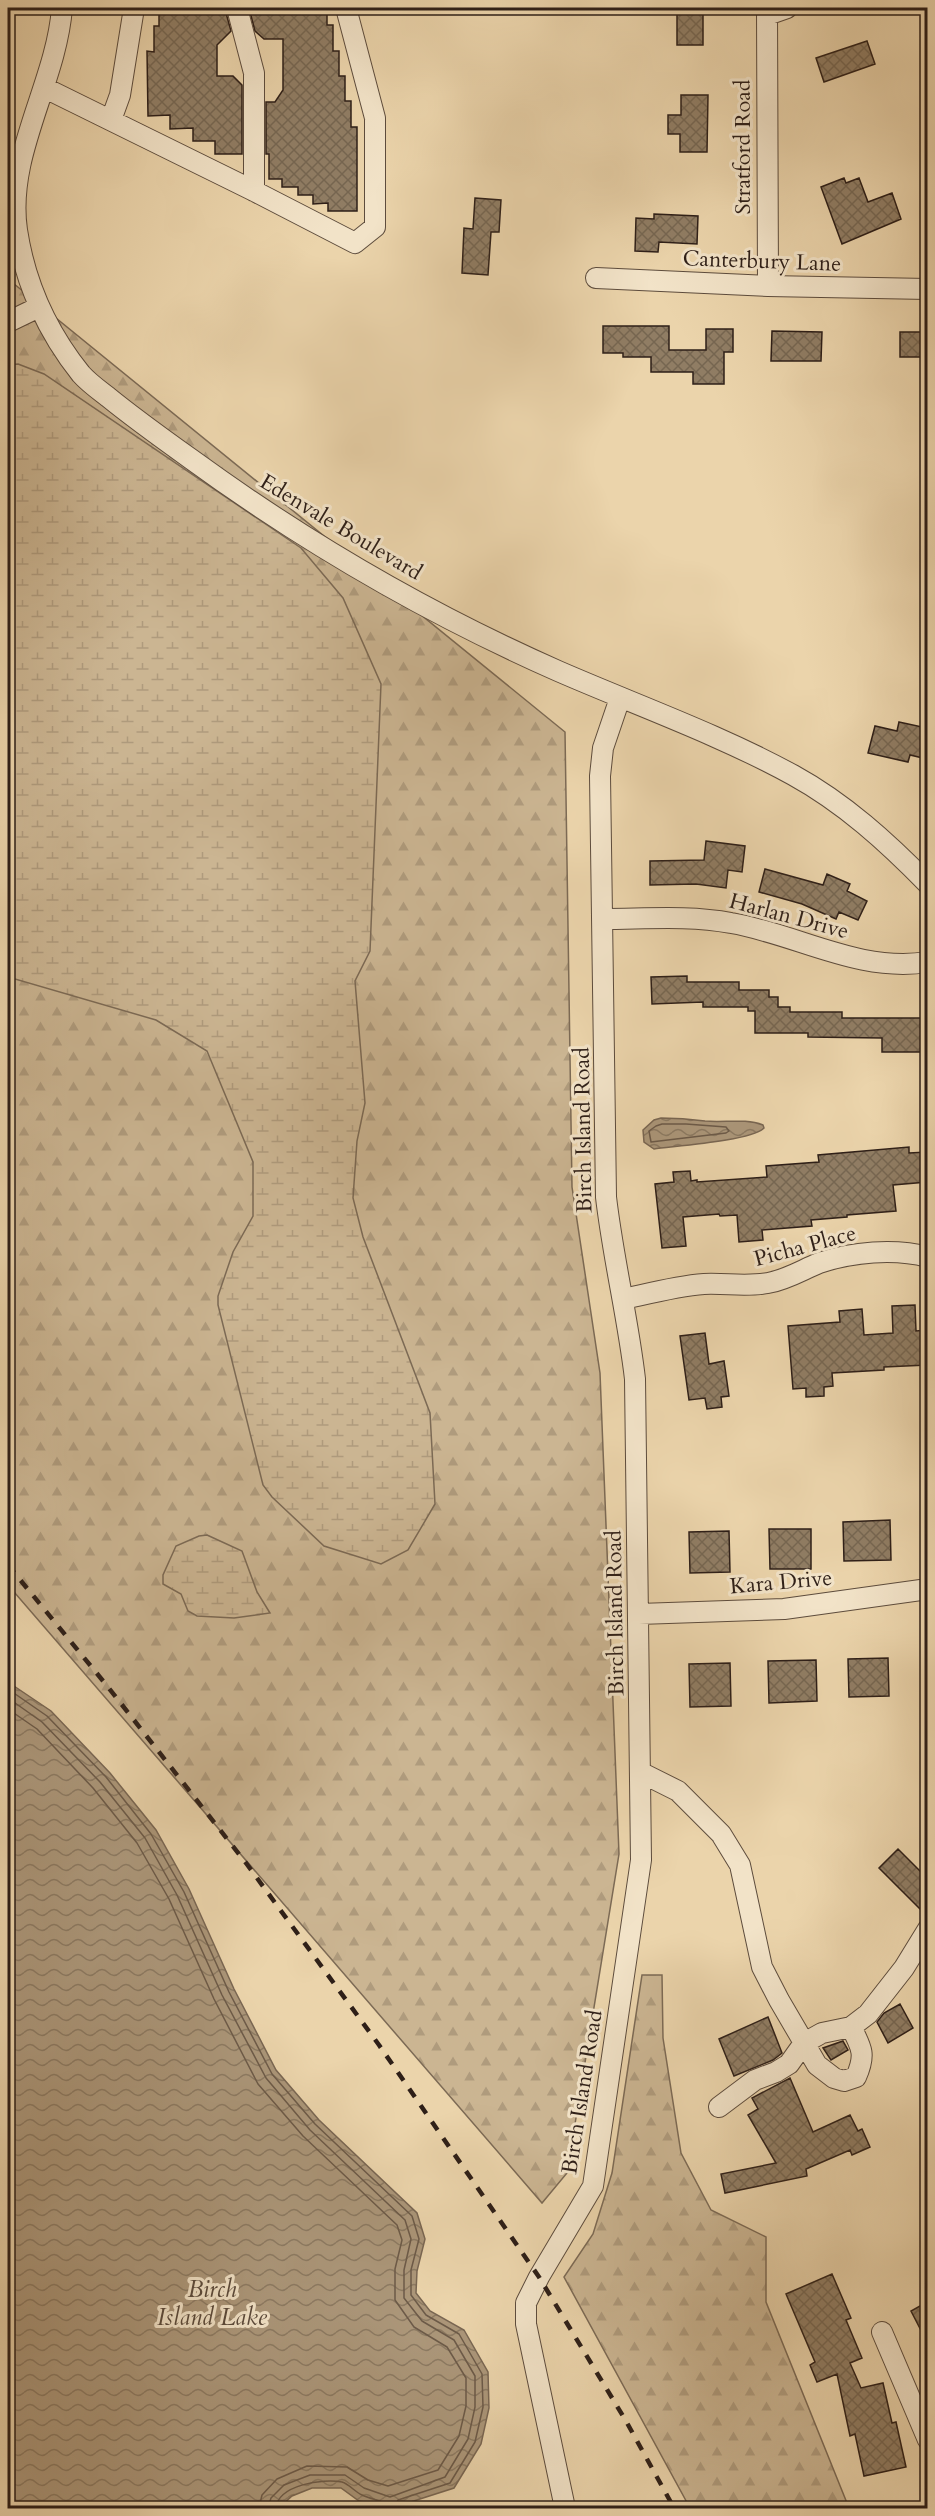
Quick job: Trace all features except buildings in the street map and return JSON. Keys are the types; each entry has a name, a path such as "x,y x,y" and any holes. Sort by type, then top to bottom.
{"street":[{"name":"Edenvale Boulevard","path":"62,8 54,58 26,143 16,186 16,227 24,266 39,307 58,345 84,378 131,415 252,502 309,538 466,628 794,775 844,808 896,851 927,884"},
{"path":"111,120 120,95 134,8"},
{"path":"237,8 254,73 254,191"},
{"path":"45,88 355,243 375,227 375,118 346,8"},
{"path":"766,11 787,8"},
{"name":"Stratford Road","path":"766,11 768,286"},
{"name":"Canterbury Lane","path":"596,278 768,286 927,289"},
{"path":"8,322 39,307"},
{"name":"Birch Island Road","path":"565,2508 526,2324 526,2303 593,2186 641,1860 635,1379 606,1197 600,776 603,748 620,698"},
{"name":"Harlan Drive","path":"603,919 694,919 730,922 765,931 839,956 881,962 927,962"},
{"name":"Picha Place","path":"624,1299 678,1286 727,1283 749,1286 771,1282 820,1263 855,1256 899,1252 927,1257"},
{"name":"Kara Drive","path":"639,1614 784,1609 927,1589"},
{"path":"640,1772 678,1791 722,1833 740,1865 762,1967 817,2065 834,2078 844,2081 856,2077 862,2063 862,2048 851,2027"},
{"path":"719,2107 755,2079 776,2072 789,2064 804,2043 822,2033 851,2027 868,2014 885,1995 927,1929"},
{"path":"882,2332 927,2440"}],"green space":[{"path":"8,279 565,732 572,1187 600,1373 619,1854 567,2173 542,2203 8,1585"},
{"path":"18,364 44,374 301,548 343,598 381,684 370,951 355,981 365,1103 357,1141 353,1198 363,1237 430,1413 435,1504 408,1550 381,1564 324,1546 272,1497 263,1485 218,1305 218,1296 233,1252 253,1216 253,1162 207,1051 156,1020 8,977 8,365"},
{"path":"207,1535 242,1551 257,1592 270,1613 234,1618 197,1616 188,1611 181,1594 163,1584 163,1575 176,1546"},
{"path":"642,1975 662,1975 663,2038 681,2153 711,2210 766,2237 766,2302 849,2508 690,2508 564,2277 593,2234 612,2173"}],"water":[{"path":"661,1118 749,1122 763,1125 764,1128 756,1133 729,1140 654,1149 644,1142 643,1130 654,1120"},
{"name":"Birch Island Lake","path":"8,1682 51,1711 110,1773 156,1830 189,1889 234,1989 276,2070 319,2120 417,2213 425,2239 417,2271 416,2293 430,2311 464,2330 488,2372 489,2408 481,2444 454,2488 392,2508 359,2501 341,2488 312,2488 292,2496 279,2508 8,2508"}],"railway":[{"path":"8,1565 108,1687 246,1863 379,2045 539,2277 626,2421 674,2508"}]}
